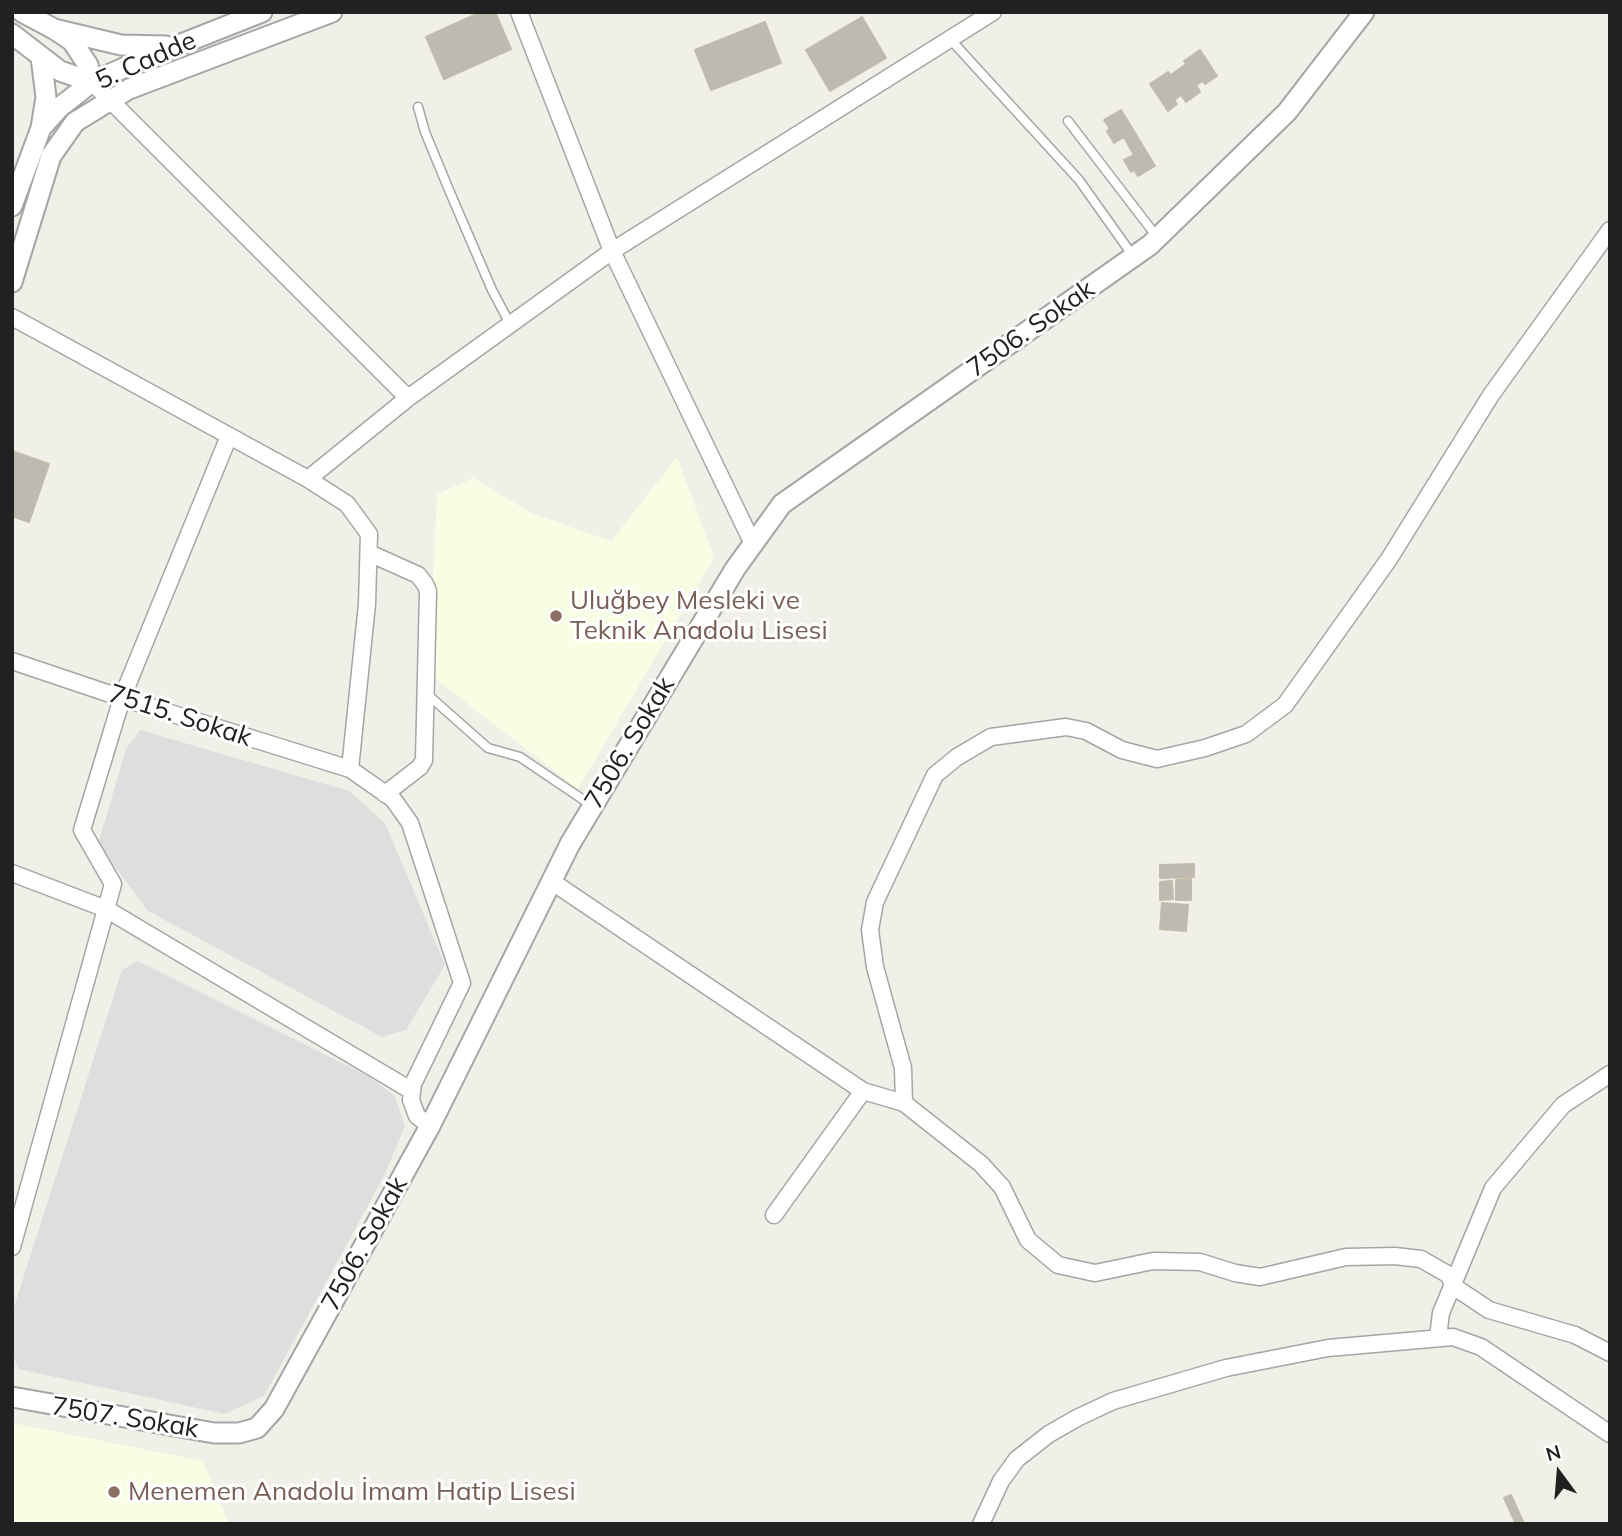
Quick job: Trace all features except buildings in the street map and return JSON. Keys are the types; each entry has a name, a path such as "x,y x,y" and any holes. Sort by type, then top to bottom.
{"street":[{"path":"22,12 72,41 88,65 92,82"},
{"name":"5. Cadde","path":"12,206 41,128 60,107 92,82 262,12"},
{"path":"12,282 51,156 75,121 129,89 332,12"},
{"path":"519,12 612,250 753,544"},
{"path":"308,479 408,398 612,250 993,12"},
{"name":"7506. Sokak","path":"239,1433 257,1427 274,1409 430,1126 551,881 593,806 735,569 782,504 1157,237 1287,112 1364,12"},
{"path":"54,29 121,45 174,47"},
{"path":"12,34 60,71 92,82 408,398"},
{"path":"41,57 46,97 41,128"},
{"path":"904,1103 903,1068 875,967 870,930 875,902 935,775 957,757 991,737 1066,727 1086,731 1122,750 1157,759 1205,748 1246,734 1285,705 1389,559 1491,396 1610,230"},
{"path":"12,317 308,479 347,504 369,534 367,604 350,769"},
{"path":"12,1247 18,1203 113,884 82,830 122,698 229,436"},
{"path":"369,553 418,575 428,591 424,760 420,767 385,794"},
{"name":"7515. Sokak","path":"12,661 350,769 393,799 410,823 462,983 412,1091"},
{"path":"12,873 106,909 412,1091 411,1100 417,1116 430,1126"},
{"path":"551,881 863,1091 904,1103 981,1164 1002,1187 1028,1240 1058,1265 1095,1273 1153,1261 1200,1262 1235,1273 1260,1277 1346,1257 1395,1256 1421,1259 1449,1275 1451,1292"},
{"path":"1438,1337 1441,1313 1493,1188 1563,1105 1610,1073"},
{"path":"774,1215 863,1091"},
{"path":"1451,1292 1489,1310 1575,1335 1610,1353"},
{"path":"981,1524 1001,1481 1017,1459 1049,1434 1077,1418 1113,1401 1226,1368 1328,1348 1453,1337 1480,1347 1610,1434"},
{"name":"7507. Sokak","path":"12,1397 214,1433 239,1433"}],"lane":[{"path":"950,40 1079,180 1133,256"},
{"path":"418,107 425,132 454,203 510,324"},
{"path":"1068,121 1157,237"},
{"path":"425,692 488,748 520,757 593,806"}],"shaded area":[{"name":"Uluğbey Mesleki ve Teknik Anadolu Lisesi","path":"677,457 714,558 578,789 429,674 437,494 474,478 531,513 611,541"},
{"path":"140,730 349,791 385,823 445,965 406,1030 382,1037 148,911 98,844 126,749"},
{"path":"138,961 370,1077 395,1096 405,1126 384,1176 264,1396 225,1414 18,1369 12,1352 12,1313 122,970"},
{"name":"Menemen Anadolu İmam Hatip Lisesi","path":"12,1423 203,1461 229,1524 12,1524"}],"place":[{"name":"Uluğbey Mesleki ve Teknik Anadolu Lisesi","path":"556,616"},
{"name":"Menemen Anadolu İmam Hatip Lisesi","path":"114,1492"}]}
